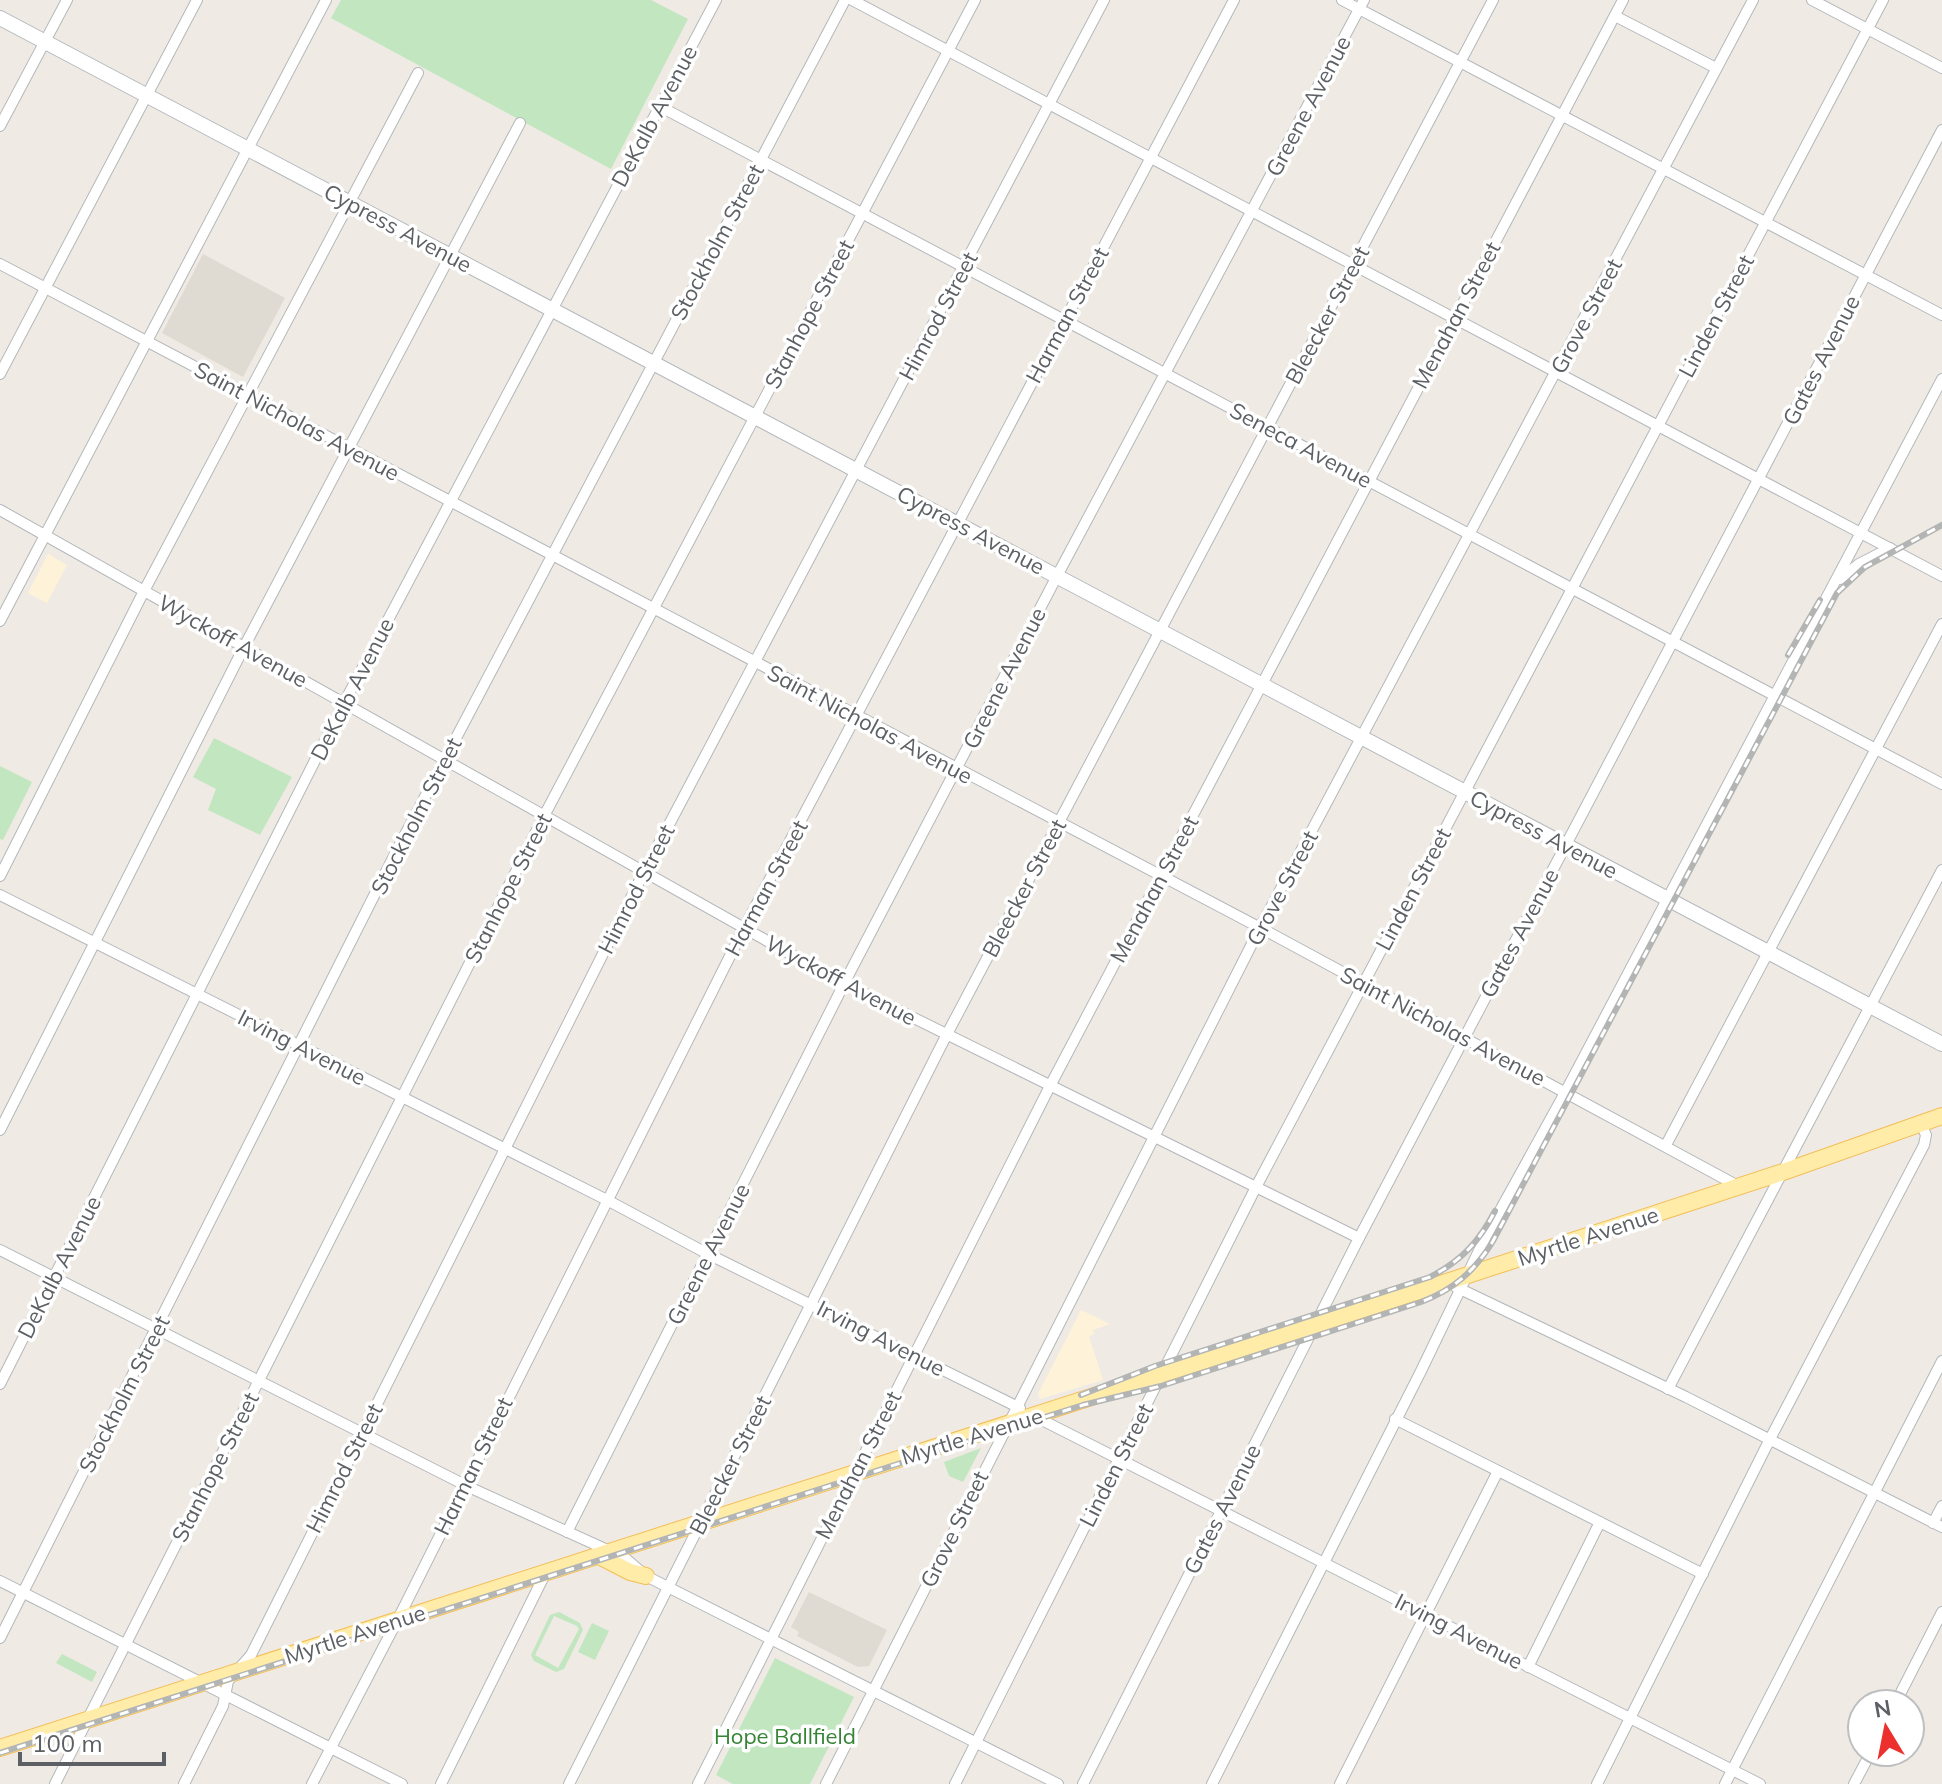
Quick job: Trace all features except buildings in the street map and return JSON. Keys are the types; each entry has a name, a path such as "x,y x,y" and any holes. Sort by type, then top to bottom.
{"main road":[{"name":"Cypress Avenue","path":"0,18 1942,1044"},
{"name":"Myrtle Avenue","path":"0,1748 1315,1325 1458,1282 1942,1116"},
{"path":"605,1554 630,1572 646,1576"}],"street":[{"path":"0,126 67,0"},
{"path":"0,374 197,0"},
{"path":"0,621 326,0"},
{"name":"DeKalb Avenue","path":"0,1384 344,703 716,0"},
{"name":"Stockholm Street","path":"0,1638 444,759 845,0"},
{"path":"852,0 1942,576"},
{"name":"Stanhope Street","path":"55,1784 544,816 975,0"},
{"name":"Himrod Street","path":"184,1784 223,1706 228,1681 251,1655 644,872 1104,0"},
{"name":"Harman Street","path":"312,1784 398,1619 744,928 1234,0"},
{"path":"1342,0 1361,4 1460,62 1942,315"},
{"name":"Bleecker Street","path":"569,1784 946,1036 1493,0"},
{"name":"Menahan Street","path":"698,1784 1050,1086 1623,0"},
{"name":"Grove Street","path":"826,1784 1260,928 1753,0"},
{"path":"1812,0 1942,68"},
{"name":"Linden Street","path":"955,1784 1362,983 1883,0"},
{"name":"Greene Avenue","path":"567,1532 844,984 1361,4"},
{"path":"1615,16 1716,68"},
{"path":"0,876 144,591 418,73"},
{"name":"Seneca Avenue","path":"659,106 1942,784"},
{"path":"0,1130 244,647 520,123"},
{"name":"Gates Avenue","path":"1083,1784 1359,1238 1942,130"},
{"name":"Saint Nicholas Avenue","path":"0,264 1260,928 1738,1186"},
{"path":"1212,1784 1395,1419 1458,1282 1566,1091 1942,379"},
{"name":"Wyckoff Avenue","path":"0,510 844,984 1359,1238"},
{"path":"1833,586 1859,564 1890,548"},
{"path":"1666,1145 1942,624"},
{"path":"1668,1389 1942,870"},
{"name":"Irving Avenue","path":"0,895 1760,1784"},
{"path":"1597,1784 1770,1439 1924,1145 1926,1135 1921,1124"},
{"path":"0,1250 464,1484 567,1532 605,1554"},
{"path":"1458,1282 1938,1525 1942,1506"},
{"path":"1725,1784 1942,1361"},
{"path":"1395,1419 1703,1574"},
{"path":"1340,1784 1498,1471"},
{"path":"1528,1667 1600,1522"},
{"path":"441,1784 546,1572"},
{"path":"646,1576 1058,1784"},
{"path":"0,1581 402,1784"},
{"path":"1903,1688 1942,1612"}],"shaded area":[{"path":"203,254 285,298 243,377 162,333"},
{"path":"48,554 67,565 47,603 28,593"},
{"path":"1081,1310 1110,1324 1093,1330 1094,1334 1089,1336 1103,1380 1040,1399 1038,1394"},
{"path":"809,1592 887,1630 869,1666 858,1667 797,1636 799,1632 791,1627"}],"green space":[{"path":"341,0 651,0 688,19 611,169 331,18"},
{"path":"214,738 292,777 260,835 208,810 216,789 193,777"},
{"path":"0,766 32,782 3,840 0,839"},
{"path":"981,1448 963,1482 949,1476 944,1462"},
{"path":"559,1612 580,1623 583,1630 564,1669 556,1672 534,1661 531,1655 550,1615","holes":["554,1616 579,1629 558,1668 535,1655"]},
{"path":"592,1623 609,1631 595,1660 578,1652"},
{"path":"62,1654 97,1672 92,1682 56,1663"},
{"name":"Hope Ballfield","path":"775,1658 854,1697 810,1784 733,1784 716,1775"}],"railway":[{"path":"0,1753 991,1434 1083,1405 1161,1386 1421,1302 1443,1292 1479,1262 1493,1241 1837,593 1865,567 1942,525"},
{"path":"1788,655 1820,600"},
{"path":"1081,1395 1155,1366 1430,1277 1468,1250 1495,1211"}]}
